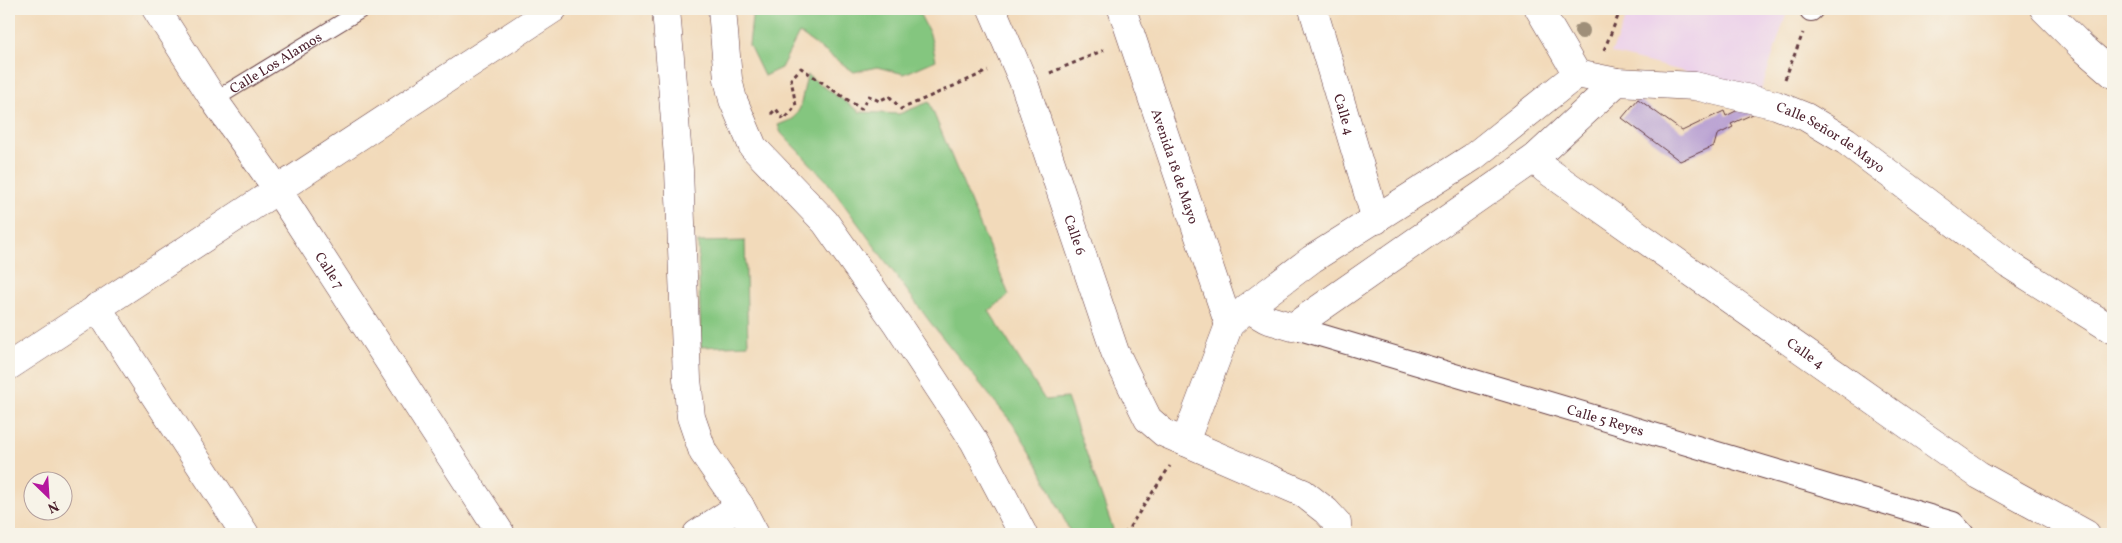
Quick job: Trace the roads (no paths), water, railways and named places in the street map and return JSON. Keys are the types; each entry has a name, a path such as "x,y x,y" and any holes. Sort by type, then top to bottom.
{"street":[{"name":"Calle 7","path":"156,9 214,100 277,189 502,534"},
{"path":"9,366 553,9"},
{"path":"666,9 679,170 691,417 703,452 740,506 755,534"},
{"path":"722,9 728,80 733,100 753,147 824,222 897,324 974,441 1023,534"},
{"name":"Calle 6","path":"992,9 1019,72 1115,352 1148,419 1164,434 1303,493 1326,511 1337,523 1337,534"},
{"name":"Avenida 18 de Mayo","path":"1122,9 1131,39 1238,316"},
{"name":"Calle 4","path":"1313,9 1376,220"},
{"path":"1539,9 1596,78"},
{"path":"2044,9 2082,47 2113,74"},
{"path":"1185,442 1238,316 1312,259 1376,220 1596,78"},
{"path":"1293,327 1535,158 1596,78"},
{"name":"Calle Señor de Mayo","path":"1596,78 1695,86 1776,105 1806,117 1846,141 2010,265 2113,330"},
{"name":"Calle 4","path":"1535,158 1553,175 1979,475 2086,534"},
{"path":"97,307 245,534"},
{"name":"Calle 5 Reyes","path":"1238,316 1266,319 1953,523 1963,534"},
{"path":"697,534 740,506"}],"lane":[{"name":"Calle Los Alamos","path":"214,100 363,9"}]}
